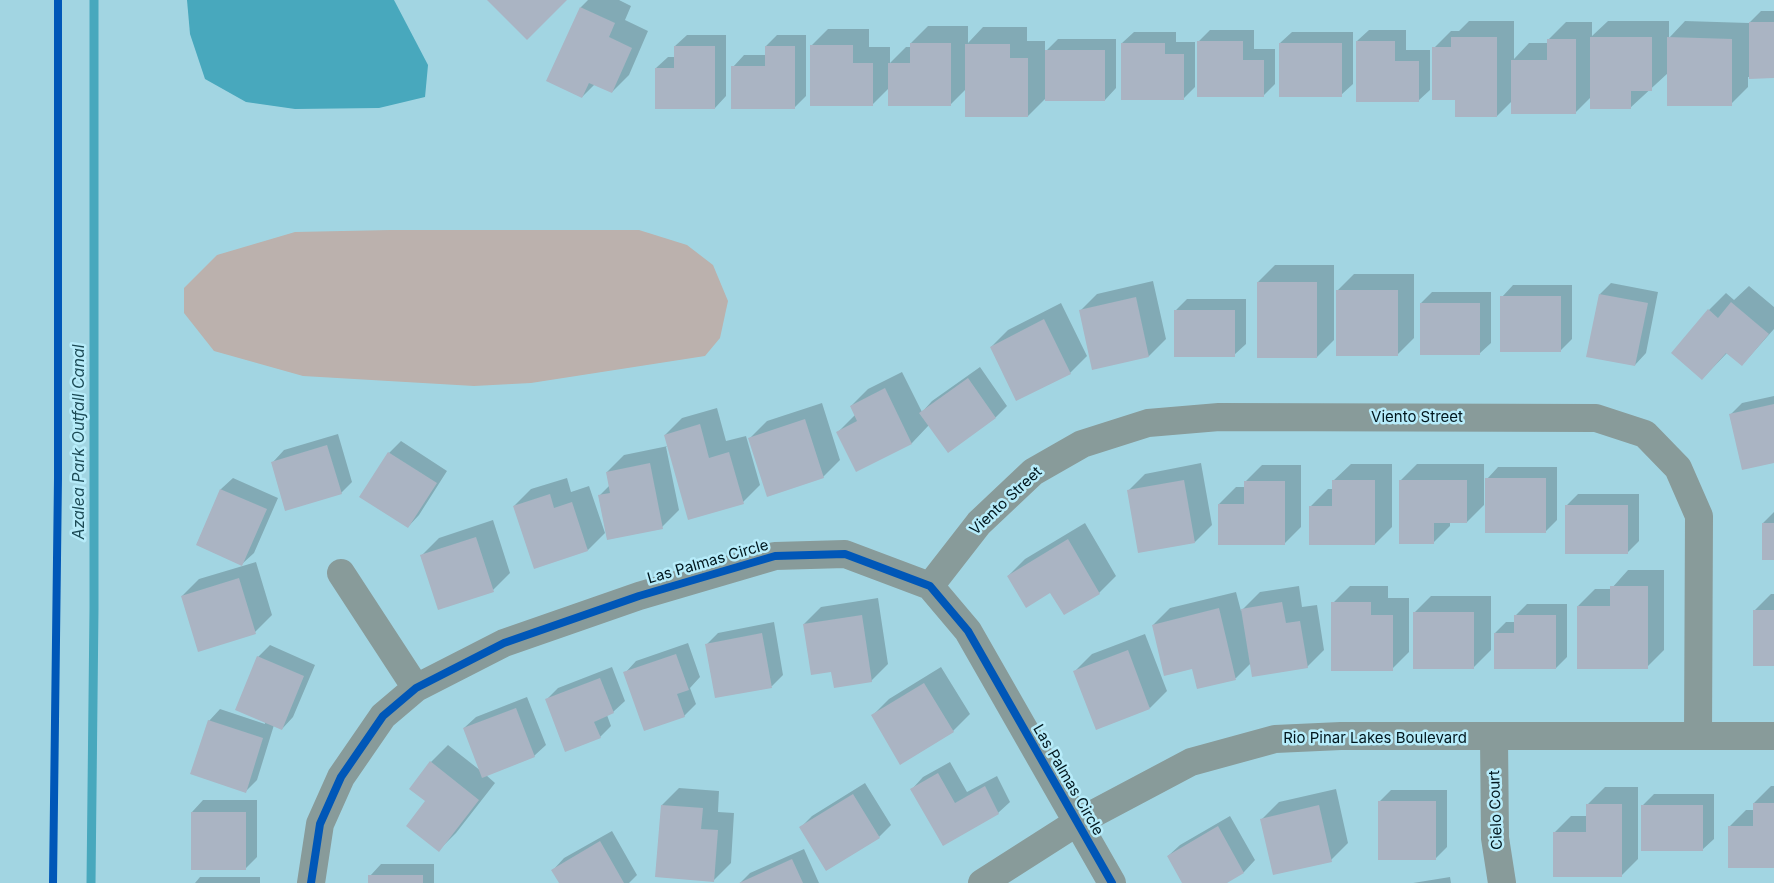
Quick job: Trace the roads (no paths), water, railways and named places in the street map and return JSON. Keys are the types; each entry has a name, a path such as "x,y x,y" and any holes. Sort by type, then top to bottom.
{"street":[{"name":"Viento Street","path":"930,586 978,522 1033,472 1082,444 1148,423 1219,417 1596,418 1645,434 1678,468 1699,516 1698,736"},
{"name":"Las Palmas Circle","path":"311,883 320,824 341,777 383,716 416,688 504,643 640,596 775,556 845,554 930,586 968,631 1112,883"},
{"path":"341,573 416,688"},
{"name":"Rio Pinar Lakes Boulevard","path":"982,883 1076,823 1192,762 1275,739 1341,736 1494,738 1774,736"},
{"name":"Cielo Court","path":"1494,738 1495,838 1502,883"}],"water":[{"path":"187,0 394,0 428,65 425,97 379,108 295,109 246,102 205,79 190,34"}],"waterway":[{"name":"Azalea Park Outfall Canal","path":"91,883 94,608 94,0"}]}
